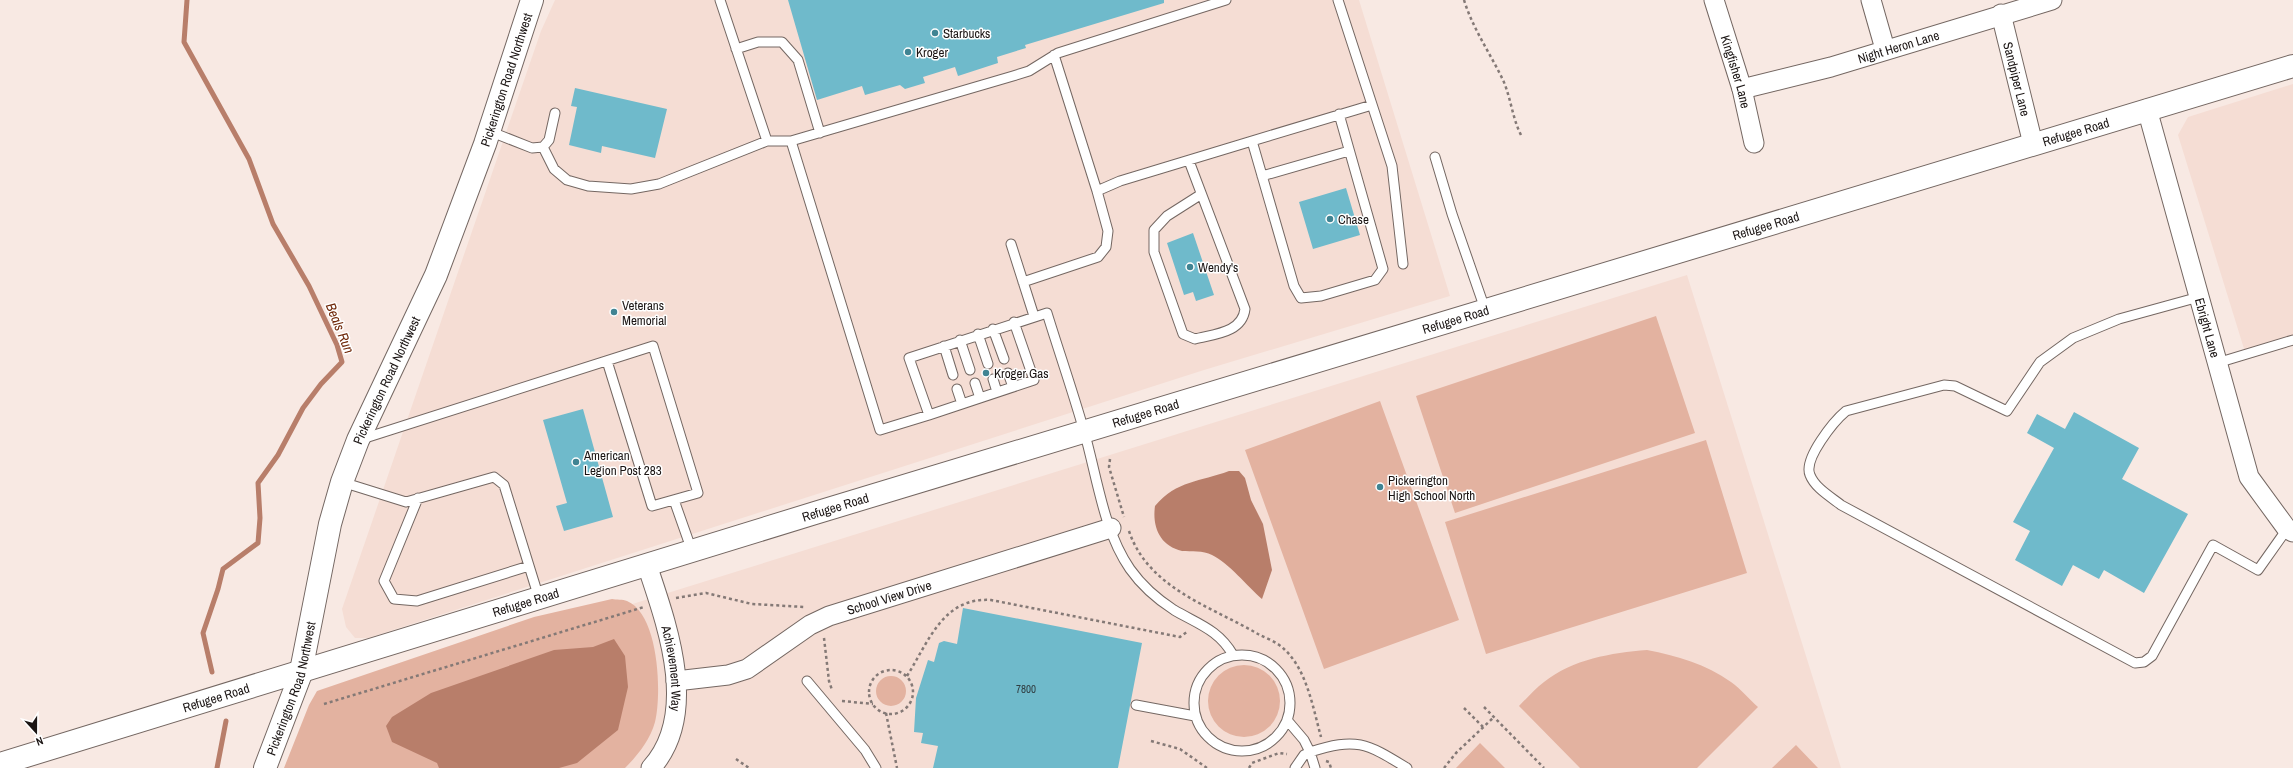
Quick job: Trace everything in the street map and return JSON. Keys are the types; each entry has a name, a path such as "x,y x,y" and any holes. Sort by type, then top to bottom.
{"main road":[{"name":"Pickerington Road Northwest","path":"265,768 301,671 330,524 342,482 358,440 436,275 489,131 532,0"},
{"name":"Refugee Road","path":"0,764 1485,309 2293,66"}],"street":[{"name":"Kingfisher Lane","path":"1714,0 1742,89 1754,143"},
{"path":"1871,0 1885,49"},
{"name":"Night Heron Lane","path":"1742,89 1831,67 1885,49 2052,0"},
{"name":"Sandpiper Lane","path":"2001,14 2033,144"},
{"name":"Ebright Lane","path":"2148,109 2249,478 2290,531"},
{"name":"School View Drive","path":"676,681 728,675 747,668 817,622 846,610 1122,526"},
{"name":"Achievement Way","path":"647,565 659,603 676,681 674,722 666,742 651,768"}],"lane":[{"path":"720,0 767,141"},
{"path":"543,147 554,169 567,180 588,186 631,189 659,184 767,141 791,141 1030,71 1054,55 1226,0"},
{"path":"1338,0 1392,166 1403,264"},
{"path":"736,49 758,42 782,42 792,51 798,60 820,132"},
{"path":"1024,282 1098,257 1106,247 1108,231 1054,55"},
{"path":"1097,192 1120,181 1372,105"},
{"path":"489,131 532,148 543,147 550,140 554,113"},
{"path":"1252,141 1294,286 1302,298 1321,296 1375,280 1382,269 1340,114"},
{"path":"791,141 880,430 1034,380 1014,322"},
{"path":"1262,176 1350,151"},
{"path":"1435,157 1452,214 1485,309"},
{"path":"1189,161 1200,195 1245,309 1244,317 1236,327 1194,339 1183,334 1154,252 1154,230 1167,216 1200,195"},
{"path":"1011,244 1034,316"},
{"path":"2199,297 2119,319 2073,338 2040,362 2007,411 1955,386 1944,385 1846,411 1835,420 1808,463 1810,475 1820,489 1842,505 2135,663 2144,662 2152,656 2213,545 2258,570 2290,531"},
{"path":"929,415 909,358 1014,322 1047,313 1084,432 1122,526 1122,556 1144,587 1174,610 1202,623 1228,645 1234,655"},
{"path":"993,329 1004,359"},
{"path":"978,334 988,364"},
{"path":"960,340 970,370"},
{"path":"2217,363 2293,340"},
{"path":"358,440 607,362 652,346 698,494 652,506 607,362"},
{"path":"944,346 953,375"},
{"path":"1008,373 1013,387"},
{"path":"993,379 997,392"},
{"path":"975,384 980,398"},
{"path":"958,389 962,404"},
{"path":"342,482 406,502 494,477 504,485 539,598"},
{"path":"418,498 384,581 394,599 417,601 529,566"},
{"path":"674,500 692,551"},
{"path":"1234,655 1249,655 1260,658 1278,669 1286,682 1291,698 1284,729 1273,741 1259,749 1243,751 1227,749 1213,742 1202,730 1195,716 1193,700 1197,684 1203,675 1218,660 1234,655"},
{"path":"806,681 865,750 876,768"},
{"path":"1136,705 1195,716"},
{"path":"1287,720 1304,740 1315,768"},
{"path":"1295,768 1304,755 1310,752 1355,743 1376,749 1407,768"}],"path":[{"path":"1464,0 1481,39 1503,81 1513,119 1521,135"},
{"path":"1110,459 1109,467 1122,526 1134,546 1151,567 1169,585 1283,648 1301,672 1329,762"},
{"path":"324,704 659,603 688,595 706,594 752,604 806,608 817,622 825,640 829,681 836,695"},
{"path":"907,676 950,610 971,600 991,600 1180,637 1202,623"},
{"path":"840,699 844,703 873,704 886,713 900,712 910,703 913,689 907,676 901,672 888,670 875,677 869,690 873,704"},
{"path":"1484,707 1544,768"},
{"path":"1464,708 1483,726"},
{"path":"886,713 897,768"},
{"path":"1444,768 1483,726 1494,717"},
{"path":"1152,741 1180,749 1207,768"},
{"path":"1249,768 1252,763 1279,753 1287,754"},
{"path":"736,759 749,768"}],"shaded area":[{"path":"555,0 1359,0 1450,296 1204,370 368,638 355,638 346,627 342,609 541,31"},
{"path":"2293,84 2293,337 2245,352 2178,135 2188,117"},
{"name":"Pickerington High School North","path":"1687,275 1841,768 303,768 328,699"},
{"path":"1656,316 1695,433 1455,513 1416,396"},
{"path":"1380,401 1459,620 1324,669 1245,450"},
{"path":"1706,440 1747,573 1486,654 1445,522"},
{"path":"1229,471 1239,471 1245,478 1251,500 1263,524 1272,570 1262,599 1225,563 1205,552 1182,551 1168,545 1163,540 1156,528 1154,514 1155,506 1163,497 1180,486"},
{"path":"612,599 627,601 638,609 646,621 656,656 658,675 657,709 653,729 643,747 625,768 284,768 309,705 317,691 534,617"},
{"path":"614,639 625,656 628,687 618,730 577,763 559,768 439,768 437,763 392,742 386,726 392,717 431,693 554,650 593,647"},
{"path":"1647,650 1680,658 1712,670 1735,685 1758,707 1697,768 1580,768 1519,706 1544,682 1567,668 1593,658 1606,655"},
{"path":"1237,665 1251,665 1258,667 1270,675 1278,687 1280,701 1278,715 1270,727 1258,735 1251,737 1237,737 1230,735 1218,727 1210,715 1208,708 1208,694 1210,687 1218,675 1230,667"},
{"path":"891,676 902,680 906,691 902,702 891,706 880,702 876,691 880,680"},
{"path":"1480,743 1505,768 1456,768"},
{"path":"1796,745 1818,768 1772,768"}],"building":[{"name":"Kroger","path":"788,0 1164,0 1164,3 1025,45 1026,48 997,57 998,63 958,76 955,67 923,77 925,83 905,89 900,85 865,95 862,86 817,100"},
{"path":"575,88 667,109 655,158 602,146 601,153 569,145 577,107 571,106"},
{"name":"Chase","path":"1346,188 1360,235 1313,249 1299,202"},
{"name":"Wendy's","path":"1193,233 1214,295 1196,301 1193,292 1184,295 1167,243"},
{"name":"American Legion Post 283","path":"583,409 613,517 564,531 556,506 567,503 543,420"},
{"path":"2074,412 2139,448 2122,479 2188,514 2144,593 2104,570 2099,579 2073,565 2062,586 2015,560 2030,531 2013,522 2054,448 2027,433 2037,414 2065,429"},
{"path":"963,608 1142,643 1118,768 933,768 938,746 921,743 923,733 914,732 916,698 928,660 934,662 939,643 944,641 957,644"}],"waterway":[{"name":"Beals Run","path":"187,0 184,42 249,159 273,224 309,286 337,345 342,362 321,384 303,408 278,455 258,483 260,518 258,543 223,569 203,633 212,672"},
{"name":"Beals Run","path":"217,768 226,721"}],"place":[{"name":"Starbucks","path":"935,33"},
{"name":"Kroger","path":"908,52"},
{"name":"Chase","path":"1330,219"},
{"name":"Wendy's","path":"1190,267"},
{"name":"Veterans Memorial","path":"614,312"},
{"name":"Kroger Gas","path":"986,373"},
{"name":"American Legion Post 283","path":"576,462"},
{"name":"Pickerington High School North","path":"1380,487"}]}
